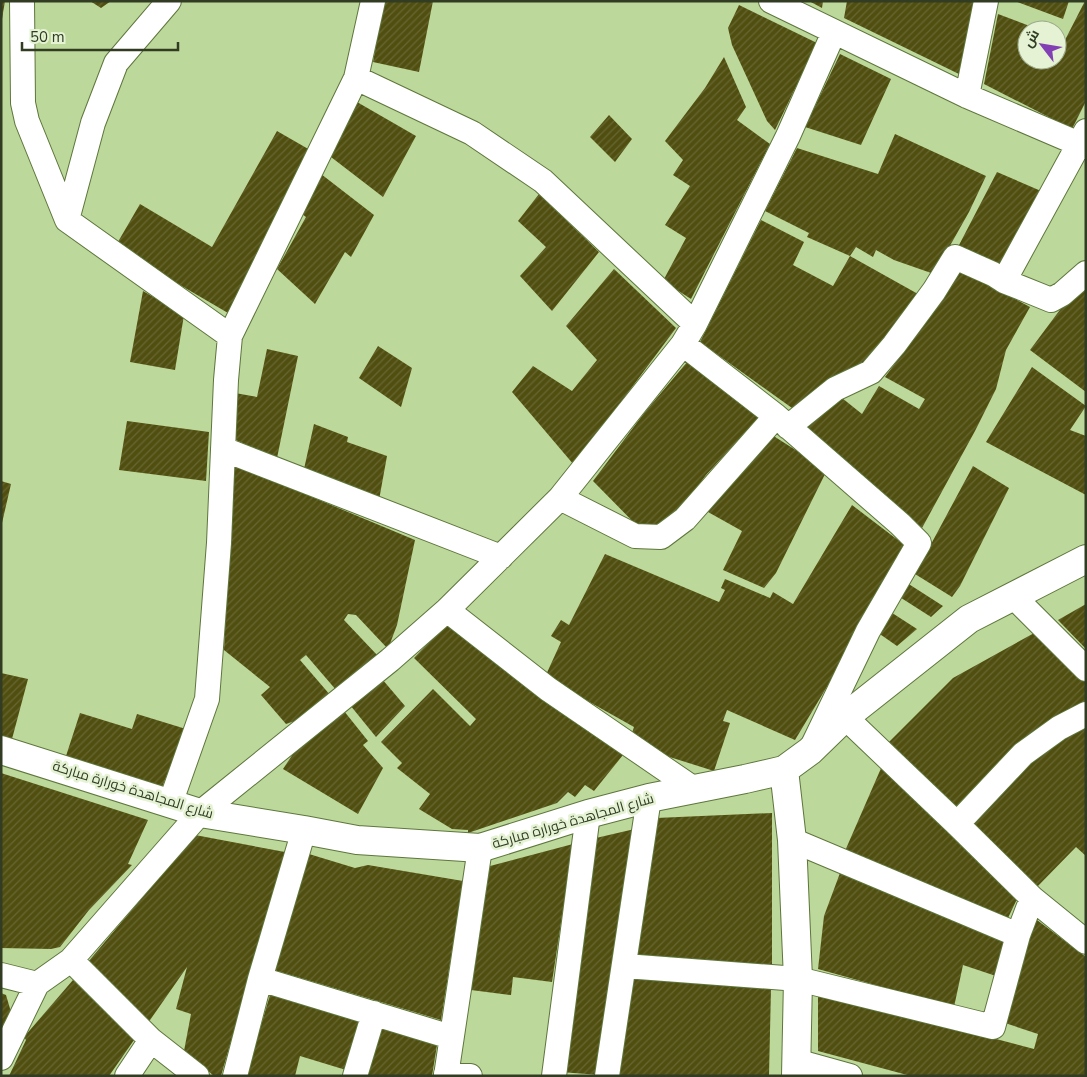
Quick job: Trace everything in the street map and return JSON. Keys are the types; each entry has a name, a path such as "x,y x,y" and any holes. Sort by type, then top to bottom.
{"street":[{"path":"22,1 23,102 27,121 67,220 230,336"},
{"path":"67,220 92,123 116,63 170,1"},
{"path":"170,804 207,699 219,543 226,380 230,336 356,78 373,1"},
{"path":"771,1 967,96 1084,141 1004,281"},
{"path":"967,96 986,1"},
{"path":"1,1058 37,984 71,960 200,813 390,660 447,610 560,498 683,344 695,324 788,136 834,32"},
{"path":"356,78 472,133 544,181 695,324"},
{"path":"560,498 635,536 661,537 685,519 782,421 835,389 871,372 894,345 934,291 955,257 994,274 1004,281 1051,300 1062,294 1086,273"},
{"path":"683,344 782,421 900,524 919,543 868,630 810,751"},
{"path":"223,450 501,557"},
{"name":"شارع المجاهدة خورارة مباركة","path":"1,750 200,813 357,840 480,848 588,814 649,798 784,770 810,751 845,716 969,619 1086,559"},
{"path":"1013,596 1086,669"},
{"path":"447,610 548,689 694,789"},
{"path":"957,824 1023,754 1059,728 1086,714"},
{"path":"845,716 1032,898 1086,942"},
{"path":"784,770 792,840 798,979 796,1068 850,1076"},
{"path":"607,1076 649,798"},
{"path":"554,1076 588,814"},
{"path":"235,1076 260,978 304,830"},
{"path":"792,840 1018,935"},
{"path":"470,1076 446,1075 480,848"},
{"path":"624,966 798,979 993,1027 1018,935 1032,898"},
{"path":"71,960 151,1040 197,1076"},
{"path":"1,975 37,984"},
{"path":"260,978 451,1037"},
{"path":"355,1076 374,1013"},
{"path":"127,1076 151,1040"}],"building":[{"path":"1,1 5,1 2,19 1,19"},
{"path":"90,1 111,1 101,8"},
{"path":"384,1 433,1 419,72 373,62"},
{"path":"809,1 823,1 822,8"},
{"path":"847,1 974,1 961,75 844,18"},
{"path":"1015,1 1069,1 1063,19"},
{"path":"1085,1 1086,101 1072,129 984,84 998,14 1017,21 1017,70 1067,70 1067,36"},
{"path":"739,5 817,43 775,130 767,121 732,45 728,28"},
{"path":"840,54 891,79 861,145 805,127"},
{"path":"724,57 746,107 737,120 770,144 691,299 663,281 686,238 665,225 690,186 673,175 683,160 665,141 705,88"},
{"path":"357,102 416,136 383,197 331,157"},
{"path":"609,115 632,139 615,162 590,137"},
{"path":"277,131 310,150 282,211 228,313 115,247 140,204 212,247"},
{"path":"895,134 986,176 969,212 934,274 894,260 876,250 873,257 856,247 850,256 807,237 809,233 765,211 797,148 878,174"},
{"path":"997,172 1041,191 1001,267 958,247"},
{"path":"321,174 374,215 351,257 345,252 315,304 277,269 306,217 302,214"},
{"path":"539,194 599,252 552,311 520,276 546,247 518,221"},
{"path":"761,220 804,242 793,265 833,286 850,256 918,294 867,362 792,408 700,342"},
{"path":"614,269 676,328 574,465 512,392 533,366 572,391 597,360 566,326"},
{"path":"959,269 1030,307 1006,350 996,389 922,528 805,430 837,394 862,414 879,386 919,409 925,399 885,377 933,312"},
{"path":"1086,284 1086,392 1030,350 1068,299"},
{"path":"143,291 184,315 175,370 130,362"},
{"path":"378,346 412,368 401,407 359,378"},
{"path":"267,349 298,356 277,458 231,438 235,393 257,397"},
{"path":"688,361 760,416 706,475 655,544 593,481 645,412"},
{"path":"1032,367 1086,406 1070,430 1086,436 1086,495 986,442"},
{"path":"127,421 209,432 206,481 119,470"},
{"path":"314,424 348,437 347,442 387,456 379,500 304,469"},
{"path":"772,435 827,470 776,573 764,588 723,570 742,531 708,512 713,502"},
{"path":"233,464 415,540 397,625 388,649 356,615 348,614 344,620 378,656 337,691 306,655 300,660 331,696 298,720 286,724 261,695 270,687 224,650"},
{"path":"973,466 1009,488 960,586 952,597 915,574"},
{"path":"1,481 11,484 2,523 1,523"},
{"path":"852,505 907,547 858,635 795,740 727,710 723,721 730,723 714,771 657,753 631,736 634,727 545,677 561,642 551,636 561,620 569,625 605,554 719,602 725,590 721,588 725,579 770,598 773,592 793,604"},
{"path":"904,581 943,606 931,617 895,594"},
{"path":"1086,604 1086,649 1058,620"},
{"path":"886,609 917,629 897,646 874,630"},
{"path":"448,623 627,750 594,791 585,785 575,797 568,792 557,803 468,833 468,830 452,829 419,809 430,794 397,768 402,763 381,742 433,689 470,726 476,719 414,658"},
{"path":"1036,632 1086,683 1086,704 955,810 887,744 953,678"},
{"path":"1,673 28,679 12,739 1,736"},
{"path":"382,679 405,706 376,737 350,705"},
{"path":"344,711 368,741 363,745 383,768 358,814 283,769 303,739"},
{"path":"80,713 132,729 137,714 186,729 162,787 66,756"},
{"path":"1086,726 1086,856 1076,847 1036,888 969,823 1032,758"},
{"path":"882,766 1018,897 1007,920 845,851"},
{"path":"1,773 148,820 128,864 132,865 89,910 60,947 51,949 1,948"},
{"path":"772,813 772,969 634,957 656,818"},
{"path":"639,828 600,1075 560,1072 596,838"},
{"path":"195,835 285,852 221,1076 214,1076 184,1051 191,1014 176,1009 187,967 148,1023 88,962"},
{"path":"573,844 552,982 513,977 511,995 471,990 490,866"},
{"path":"309,854 355,868 368,865 463,881 441,1020 274,970"},
{"path":"840,873 1007,939 996,976 963,965 954,1007 818,969 824,916"},
{"path":"1033,917 1086,957 1086,1076 911,1076 818,1051 818,992 1034,1049 1038,1034 1002,1022"},
{"path":"632,975 771,988 769,1076 616,1076"},
{"path":"73,980 134,1040 109,1076 9,1076 26,1040 24,1037"},
{"path":"1,993 6,995 11,1012 1,1030"},
{"path":"270,995 360,1022 346,1070 300,1056 295,1076 246,1076"},
{"path":"378,1027 437,1045 432,1076 364,1076"}]}
